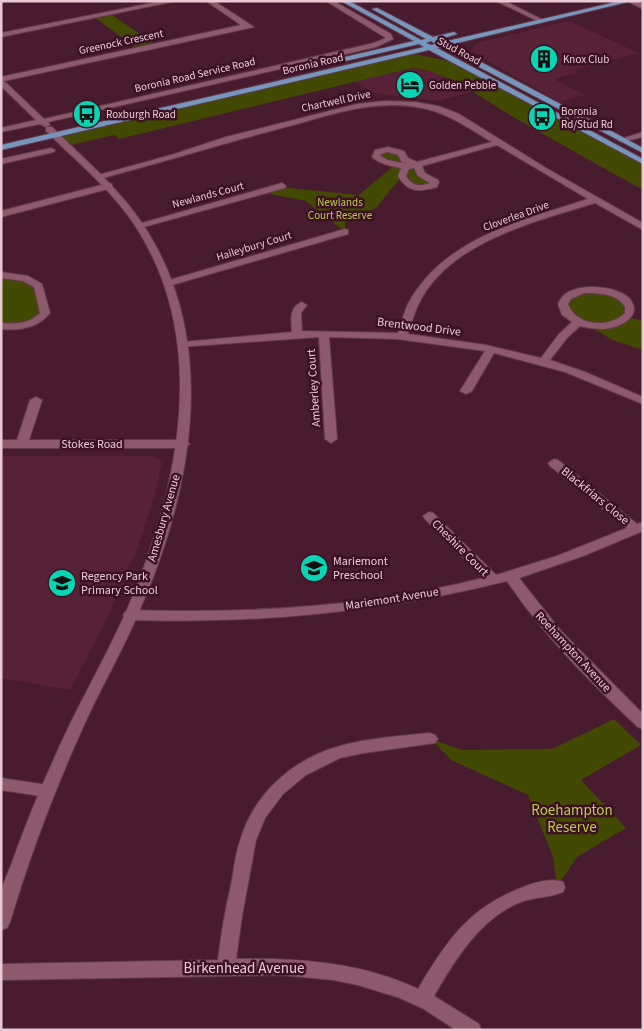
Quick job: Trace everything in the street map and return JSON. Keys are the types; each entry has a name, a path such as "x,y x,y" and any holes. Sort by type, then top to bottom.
{"main road":[{"name":"Stud Road","path":"344,1 454,62 643,162"},
{"name":"Stud Road","path":"360,1 643,151"},
{"name":"Boronia Road","path":"1,148 48,133 432,38 598,1"},
{"name":"Boronia Road","path":"56,136 630,1"},
{"path":"459,53 463,47 481,36"},
{"path":"409,53 454,62"},
{"name":"Boronia Road","path":"1,140 48,133"}],"street":[{"path":"1,35 174,1"},
{"path":"209,1 244,23 245,26"},
{"path":"329,1 378,28 398,31"},
{"path":"499,1 542,22"},
{"path":"630,1 643,7"},
{"name":"Greenock Crescent","path":"1,81 245,26 254,27"},
{"name":"Boronia Road Service Road","path":"4,130 379,44 390,38 389,35 378,28"},
{"path":"1,81 42,121 48,133 24,156"},
{"name":"Chartwell Drive","path":"99,176 185,154 229,139 374,104 405,103 442,110 456,116 643,227"},
{"name":"Amesbury Avenue","path":"1,922 22,857 47,791 79,720 109,662 156,552 172,500 184,444 186,389 183,344 177,309 169,283 140,225 109,186 56,136 48,133"},
{"path":"622,140 643,134"},
{"path":"406,167 402,176 407,184 421,189 432,187 435,182 421,174 417,165 405,160 401,153 395,150 384,150 376,153 376,157 381,161 406,167 417,165 499,142"},
{"path":"1,162 51,150"},
{"path":"1,214 109,186"},
{"name":"Newlands Court","path":"140,225 282,186"},
{"name":"Cloverlea Drive","path":"402,336 410,308 422,288 439,269 460,253 498,233 595,200"},
{"name":"Haileybury Court","path":"169,283 345,232"},
{"path":"1,275 25,278 39,286 45,313 40,319 27,324 12,328 1,326"},
{"path":"582,290 596,290 617,295 627,302 631,310 624,321 612,325 596,325 579,321 565,312 563,304 567,297 582,290"},
{"path":"297,334 296,313 302,305"},
{"path":"543,362 563,336 579,321"},
{"name":"Brentwood Drive","path":"183,344 297,334 402,336 491,350 543,362 583,375 643,401"},
{"name":"Amberley Court","path":"324,334 331,440"},
{"path":"466,391 491,350"},
{"path":"22,444 36,400"},
{"name":"Stokes Road","path":"1,444 184,444"},
{"name":"Blackfriars Close","path":"554,463 639,528"},
{"name":"Cheshire Court","path":"429,516 466,551 492,580"},
{"name":"Mariemont Avenue","path":"130,615 199,617 335,608 408,598 511,576 608,542 639,528"},
{"name":"Roehampton Avenue","path":"511,576 553,634 643,723"},
{"path":"226,968 235,904 248,841 257,819 273,794 305,767 325,757 353,750 430,739"},
{"path":"1,784 47,791"},
{"path":"422,999 444,962 460,941 491,909 525,892 557,887"},
{"name":"Birkenhead Avenue","path":"1,972 282,967 328,970 382,981 422,999 472,1030"}],"shaded area":[{"path":"569,21 639,53 574,70 578,73 554,79 585,95 559,102 471,51 473,46 481,42"},
{"path":"412,68 430,70 472,92 438,101 373,93 354,81"},
{"name":"Regency Park Primary School","path":"1,456 152,456 162,462 155,494 137,550 108,616 70,690 1,678"}],"green space":[{"path":"111,14 157,46 139,50 94,17"},
{"path":"409,53 454,62 643,162 643,190 515,118 465,87 437,74 412,68 119,139 114,135 67,146 56,136"},
{"name":"Newlands Court Reserve","path":"395,150 419,173 435,182 421,189 401,177 376,208 345,223 345,232 306,201 260,192 279,187 359,195 395,165 376,155"},
{"path":"1,275 37,284 45,313 35,322 1,326"},
{"path":"589,289 623,298 628,317 643,321 643,350 612,340 587,324 573,319 565,300"},
{"name":"Roehampton Reserve","path":"614,719 641,745 581,780 626,828 577,857 557,887 553,857 528,795 451,760 431,739 462,750 552,749"}],"place":[{"name":"Knox Club","path":"544,59"},
{"name":"Golden Pebble","path":"410,85"},
{"name":"Roxburgh Road","path":"87,114"},
{"name":"Boronia Rd/Stud Rd","path":"542,117"},
{"name":"Mariemont Preschool","path":"314,568"},
{"name":"Regency Park Primary School","path":"62,583"}]}
